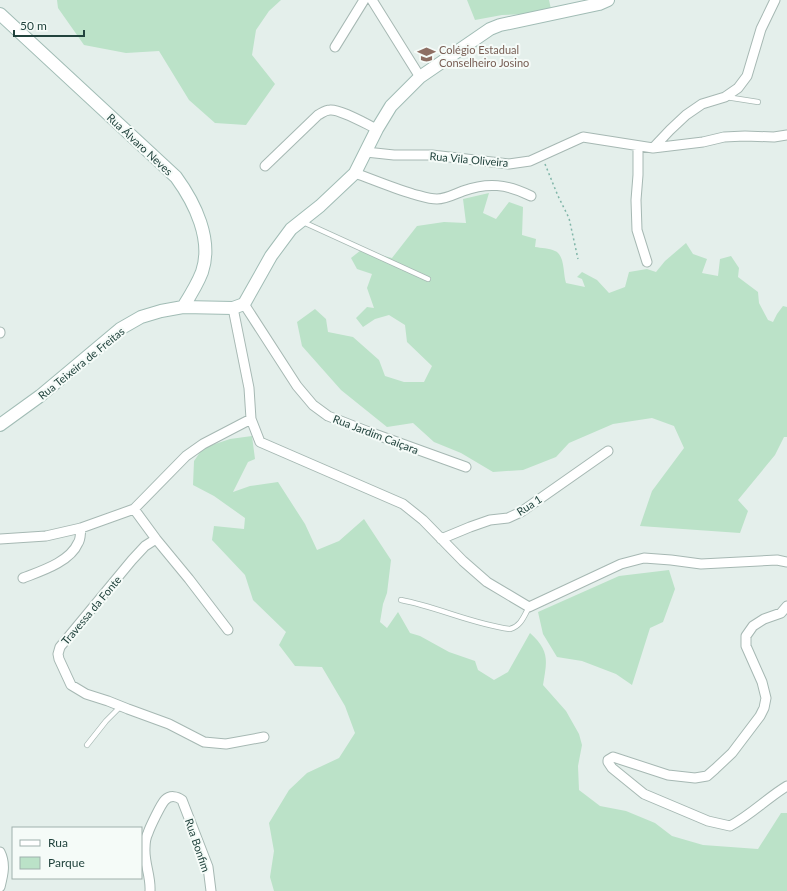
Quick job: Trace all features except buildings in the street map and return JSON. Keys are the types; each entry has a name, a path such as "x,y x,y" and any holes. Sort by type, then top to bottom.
{"street":[{"path":"335,47 364,0"},
{"path":"372,0 420,77"},
{"path":"608,0 599,4 500,25 490,29 420,77 391,106 377,129 355,173 320,206 292,229 271,256 239,306 252,419 260,442 402,504 423,520 463,561 487,582 529,607 620,564 644,558 701,564 777,560 787,562"},
{"path":"653,148 670,130 702,104 725,97 738,88 747,76 760,29 775,0"},
{"name":"Rua Álvaro Neves","path":"0,14 176,177 187,192 200,223 205,256 202,272 183,308"},
{"path":"265,166 324,111 338,111 377,129"},
{"name":"Rua Vila Oliveira","path":"366,152 394,155 432,155 509,164 530,161 583,137 653,148 703,142 724,137 774,137 787,135"},
{"path":"638,146 636,200 637,230 647,262"},
{"path":"355,173 394,188 427,198 444,198 475,187 486,185 500,186 532,196"},
{"name":"Rua Teixeira de Freitas","path":"0,425 40,396 120,329 142,317 161,311 183,308 239,306"},
{"name":"Rua Jardim Caiçara","path":"239,306 297,386 313,405 328,416 466,467"},
{"path":"0,539 46,536 81,528 134,509 186,456 203,444 252,419"},
{"name":"Rua 1","path":"441,539 490,520 508,518 521,512 608,451"},
{"path":"134,509 228,630"},
{"path":"23,578 50,567 68,556 78,544 81,528"},
{"name":"Travessa da Fonte","path":"156,539 145,546 132,560 60,647 58,654 63,670 71,685 86,694 169,724 204,742 226,744 264,737"},
{"path":"787,606 781,613 764,619 753,626 746,636 746,646 762,682 766,698 764,708 760,716 732,753 707,776 695,778 668,775 613,757 608,760 612,768 644,794 708,820 730,826 755,811 772,795 787,786"},
{"name":"Rua Bonfim","path":"150,891 150,883 145,863 147,834 164,800 173,796 182,800 208,867 211,891"},
{"path":"0,852 4,861 4,868 0,887"}],"lane":[{"path":"725,97 758,102"},
{"path":"302,221 428,279"},
{"path":"401,600 417,603 475,622 510,629 516,628 529,607"},
{"path":"87,745 106,721 121,706"}],"path":[{"path":"542,156 559,199 569,218 578,259"}],"green space":[{"path":"57,0 281,0 269,11 256,30 252,55 275,84 246,125 215,123 189,100 159,51 126,53 84,45 58,8"},
{"path":"467,0 549,0 551,9 528,14 502,15 475,20"},
{"path":"489,193 483,213 496,219 509,202 523,207 522,235 536,239 535,247 550,249 561,256 566,283 585,287 582,279 577,277 582,272 597,280 609,293 625,287 629,272 647,269 656,272 665,261 686,243 693,254 707,259 702,273 718,276 720,259 731,256 739,268 738,277 758,292 759,303 768,320 773,322 783,306 787,307 787,437 784,437 775,455 738,500 748,511 740,533 640,526 652,491 684,448 674,426 652,418 613,424 569,443 556,457 523,470 493,472 461,453 434,442 413,423 387,427 341,390 302,346 297,322 315,309 326,319 328,332 353,337 379,360 385,376 404,382 424,382 432,366 407,342 405,325 389,315 375,319 363,327 356,318 367,307 374,308 367,288 372,274 357,269 351,258 361,250 392,258 417,226 444,222 466,223 463,199"},
{"path":"252,436 255,459 248,462 233,492 250,486 278,482 305,524 317,550 339,541 364,519 391,560 387,593 383,604 380,622 387,628 398,612 410,633 420,636 449,652 475,661 478,670 494,680 508,672 530,633 536,639 541,645 546,657 543,685 566,711 579,734 582,745 578,766 579,790 600,806 626,811 655,823 672,836 703,845 758,849 781,813 787,813 787,891 274,891 270,877 274,851 269,823 289,790 307,773 339,758 355,733 345,706 322,667 295,666 279,645 286,632 253,600 245,575 212,540 214,526 244,529 245,518 214,496 193,485 194,461 203,448 230,439"},
{"path":"669,570 675,589 663,622 650,628 632,685 616,674 582,661 557,657 543,634 538,612 619,576"}],"place":[{"name":"Colégio Estadual Conselheiro Josino","path":"426,55"}]}
